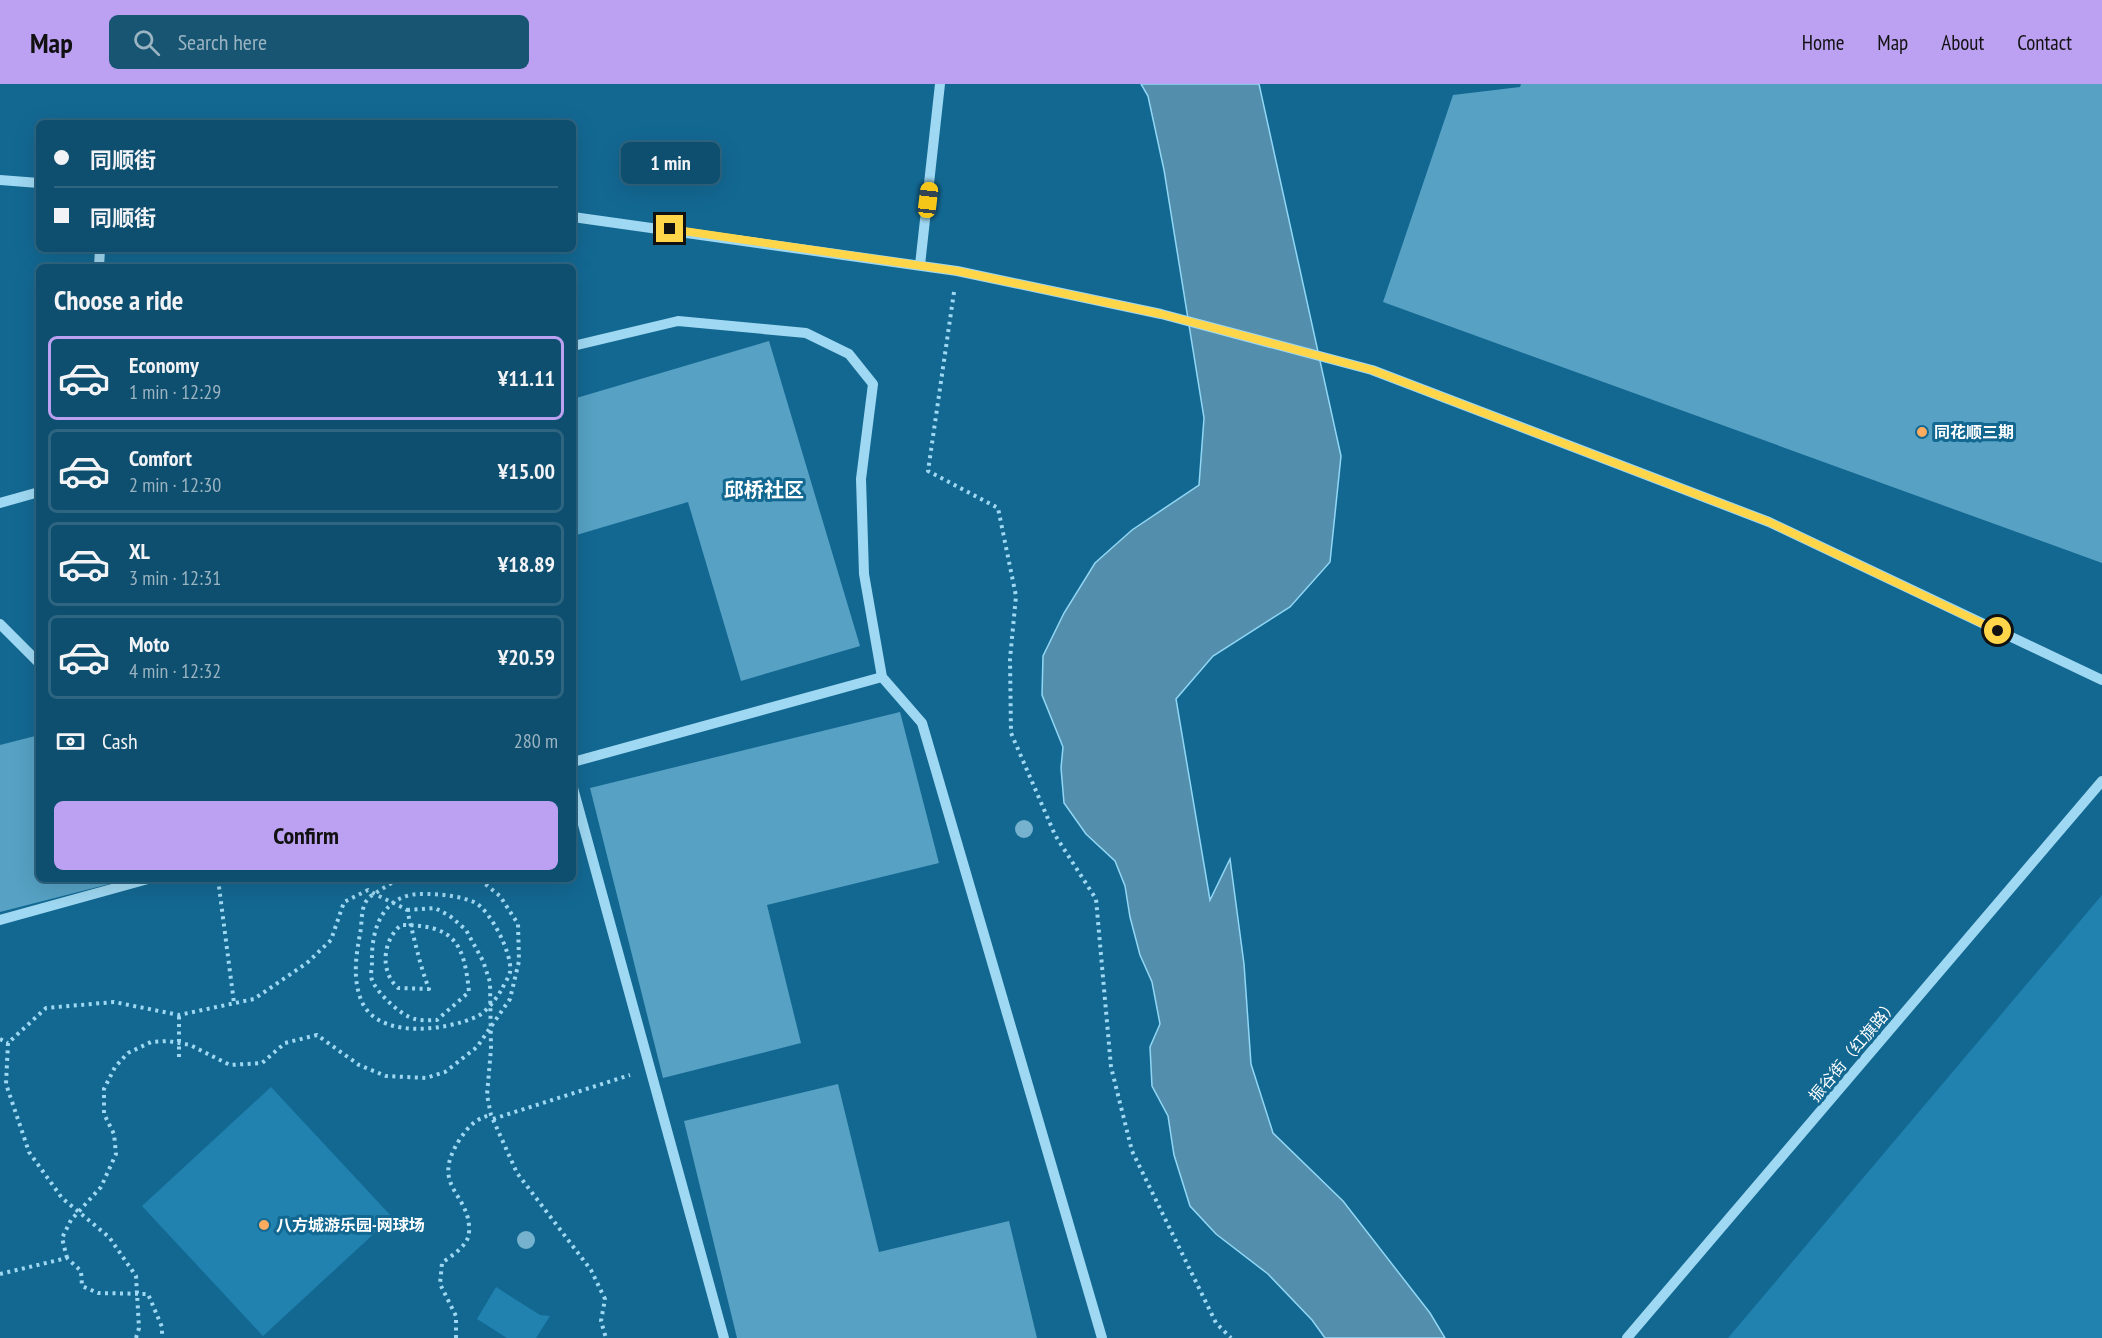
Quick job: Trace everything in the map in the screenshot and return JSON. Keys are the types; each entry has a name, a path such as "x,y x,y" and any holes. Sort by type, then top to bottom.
{"street":[{"path":"920,266 940,84"},
{"path":"0,180 36,183"},
{"path":"576,217 957,271 1161,314 1372,370 1769,522 2102,680"},
{"path":"576,345 678,321 806,333 849,354 873,384 861,479 863,550 864,574 882,677 922,723 1102,1338"},
{"path":"0,503 36,493"},
{"path":"0,624 36,660"},
{"path":"576,761 882,677"},
{"name":"振谷街（红旗路）","path":"1627,1338 2102,781"},
{"path":"576,799 724,1338"},
{"path":"0,920 137,882"}],"path":[{"path":"957,271 928,471 998,508 1016,596 1010,659 1011,733 1055,835 1096,899 1111,1067 1132,1151 1216,1323 1231,1338"},
{"path":"218,882 234,1004"},
{"path":"393,882 374,894 362,909 355,968 360,999 378,1020 418,1030 461,1022 480,1015 491,1004 510,972 509,953 494,922 474,902 445,894 408,893 380,915 375,925 371,946 372,980 394,1008 413,1019 437,1020 469,992 466,961 458,942 444,932 411,925 400,925 392,932 384,963 388,979 398,988 429,989 421,968 411,925 407,910"},
{"path":"162,1338 162,1327 148,1293 98,1293 82,1286 81,1271 67,1258 62,1238 71,1220 101,1187 116,1154 114,1134 104,1114 105,1089 116,1067 128,1053 151,1042 190,1045 230,1065 262,1063 285,1043 317,1035 359,1065 386,1076 426,1078 445,1072 477,1047 491,1029 510,999 517,978 518,924 500,896 483,882"},
{"path":"136,1338 139,1328 136,1276 109,1237 62,1198 29,1152 6,1084 8,1043 46,1008 114,1002 179,1015 254,999 307,963 331,940 344,902 368,890 407,910 435,908 450,916 466,930 483,961 490,982 491,1029 486,1095 492,1117 517,1173 591,1270 605,1299 601,1321 606,1338"},
{"path":"179,1015 179,1057"},
{"path":"0,1039 8,1043"},
{"path":"456,1338 456,1316 440,1284 442,1263 460,1248 469,1235 468,1215 450,1185 447,1167 452,1152 471,1124 650,1069"},
{"path":"0,1274 67,1258"}],"shaded area":[{"path":"1141,84 1259,84 1341,456 1330,562 1290,607 1213,656 1176,699 1210,900 1230,859 1244,964 1251,1064 1273,1133 1343,1201 1430,1313 1445,1338 1325,1338 1312,1320 1268,1274 1216,1234 1190,1206 1174,1155 1168,1116 1152,1086 1150,1047 1160,1024 1152,982 1140,955 1130,917 1125,886 1115,861 1086,834 1064,803 1061,768 1063,747 1042,695 1043,656 1064,613 1095,563 1132,530 1199,485 1204,418 1164,170 1148,96"},
{"path":"2102,895 2102,1338 1728,1338"},
{"path":"271,1087 392,1217 263,1336 142,1206"},
{"path":"496,1287 540,1315 550,1316 536,1338 507,1338 477,1319"}],"building":[{"name":"同花顺三期","path":"1521,84 2102,84 2102,563 1383,302 1453,95 1520,87"},
{"path":"769,341 860,646 741,681 688,502 576,535 576,398"},
{"path":"900,712 939,863 767,905 801,1043 663,1078 590,788"},
{"path":"36,736 36,882 117,882 0,912 0,745"},
{"path":"838,1084 879,1252 1009,1221 1037,1338 737,1338 684,1121"}],"place":[{"name":"同花顺三期","path":"1922,432"},
{"name":"八方城游乐园-网球场","path":"264,1225"}],"district":[{"name":"邱桥社区","path":"764,490"}],"route":[{"path":"670,229 957,271 1161,314 1372,370 1769,522 1998,631"}]}
